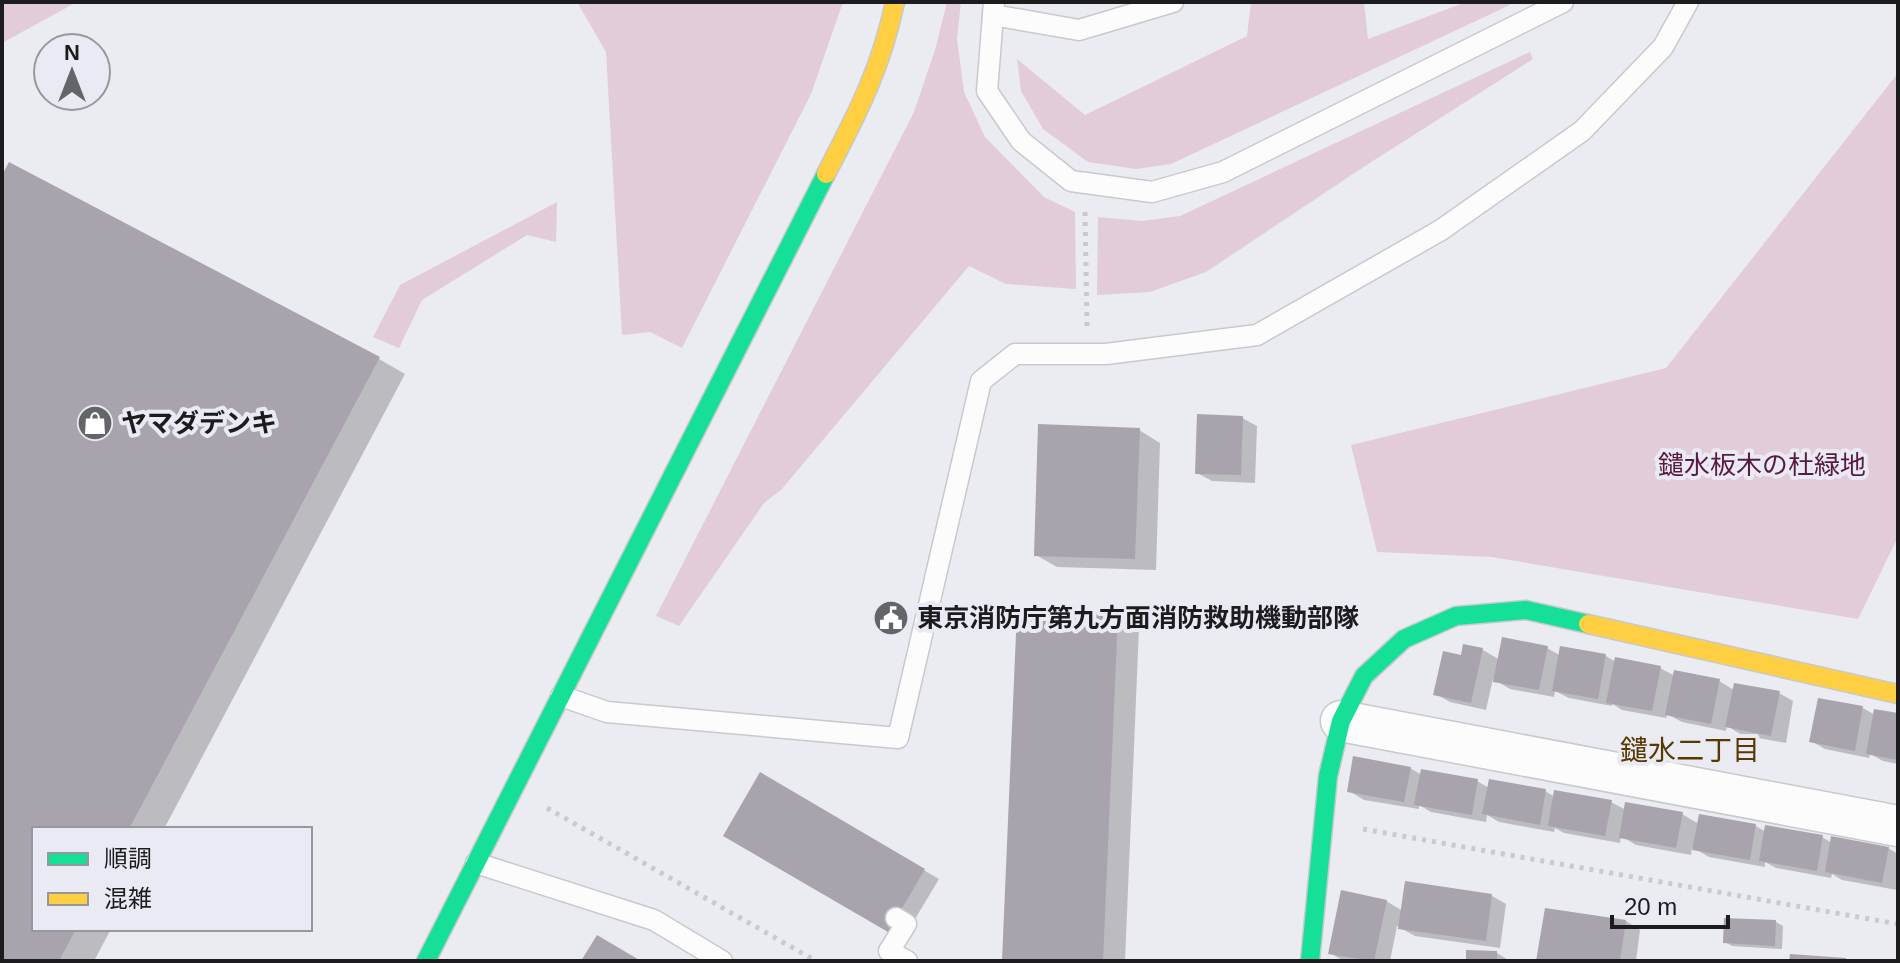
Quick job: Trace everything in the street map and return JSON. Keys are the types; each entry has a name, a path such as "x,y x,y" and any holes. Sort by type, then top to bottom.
{"street":[{"path":"426,961 867,94 886,44 895,2"},
{"path":"1310,961 1328,776 1341,721 1364,676 1404,639 1456,616 1526,610 1897,691"},
{"path":"1341,721 1898,826"}],"lane":[{"path":"1173,2 1079,30 993,8 987,91 1021,141 1071,181 1152,192 1223,172 1563,2"},
{"path":"561,696 607,712 898,738 981,381 1015,354 1106,354 1257,335 1441,230 1582,131 1663,47 1688,2"},
{"path":"476,863 654,920 722,961"},
{"path":"896,918 906,924 889,951 907,961"}],"path":[{"path":"1084,183 1088,354"},
{"path":"546,808 816,961"},
{"path":"1323,822 1898,924"}],"green space":[{"path":"2,2 77,2 2,43"},
{"path":"577,2 843,2 811,94 682,348 650,332 622,335 606,52"},
{"path":"947,2 961,2 957,39 964,92 985,137 1044,197 1075,212 1076,289 1006,284 969,266 781,490 764,503 679,626 656,616 914,112"},
{"path":"1251,2 1364,2 1368,39 1466,2 1509,2 1510,5 1171,164 1136,169 1088,162 1043,129 1021,91 1017,59 1085,115 1247,36"},
{"path":"1530,52 1533,59 1206,272 1150,292 1097,295 1098,217 1142,221 1180,216"},
{"name":"鑓水板木の杜緑地","path":"1898,73 1898,537 1858,619 1492,557 1377,552 1351,445 1666,368"},
{"path":"557,202 556,242 527,235 422,300 399,348 373,337 400,285"}],"building":[{"path":"9,162 380,357 130,827 32,827 32,931 75,931 59,961 2,961 2,175"},
{"path":"1197,414 1243,416 1241,475 1195,474"},
{"path":"1038,424 1140,428 1135,559 1034,556"},
{"path":"1017,610 1118,614 1103,961 1002,961"},
{"path":"1502,637 1548,646 1539,690 1493,682"},
{"path":"1463,644 1483,648 1471,703 1433,695 1443,651 1461,655"},
{"path":"1560,646 1606,654 1598,699 1552,691"},
{"path":"1615,657 1661,666 1652,711 1606,703"},
{"path":"1674,670 1720,679 1711,724 1665,715"},
{"path":"1734,683 1780,691 1771,736 1725,727"},
{"path":"1818,698 1863,706 1855,751 1809,742"},
{"path":"1874,709 1898,713 1898,760 1866,754"},
{"path":"1353,756 1411,767 1404,802 1347,792"},
{"path":"1421,769 1478,779 1472,815 1414,805"},
{"path":"760,772 925,869 888,932 723,836"},
{"path":"1489,779 1546,789 1540,825 1482,814"},
{"path":"1554,790 1612,800 1605,836 1548,826"},
{"path":"1625,802 1683,812 1676,848 1619,838"},
{"path":"1699,814 1756,824 1750,860 1692,850"},
{"path":"1765,825 1823,835 1817,871 1759,861"},
{"path":"1831,836 1889,847 1882,883 1825,872"},
{"path":"1405,881 1492,894 1486,941 1398,929"},
{"path":"1341,890 1387,900 1374,961 1328,954"},
{"path":"1545,908 1626,920 1620,961 1536,961"},
{"path":"1724,918 1776,920 1775,946 1723,943"},
{"path":"597,935 641,961 581,961"},
{"path":"1466,950 1497,951 1497,961 1466,961"},
{"path":"1790,954 1846,958 1846,961 1789,961"}],"traffic: fast":[{"path":"426,961 826,174"},
{"path":"1310,961 1328,776 1341,721 1364,676 1404,639 1456,616 1526,610 1588,624"}],"traffic: slow":[{"path":"826,174 875,70 895,2"},
{"path":"1588,624 1898,694"}],"place":[{"name":"ヤマダデンキ","path":"95,423"},
{"name":"東京消防庁第九方面消防救助機動部隊","path":"891,618"}],"district":[{"name":"鑓水二丁目","path":"1690,750"}]}
